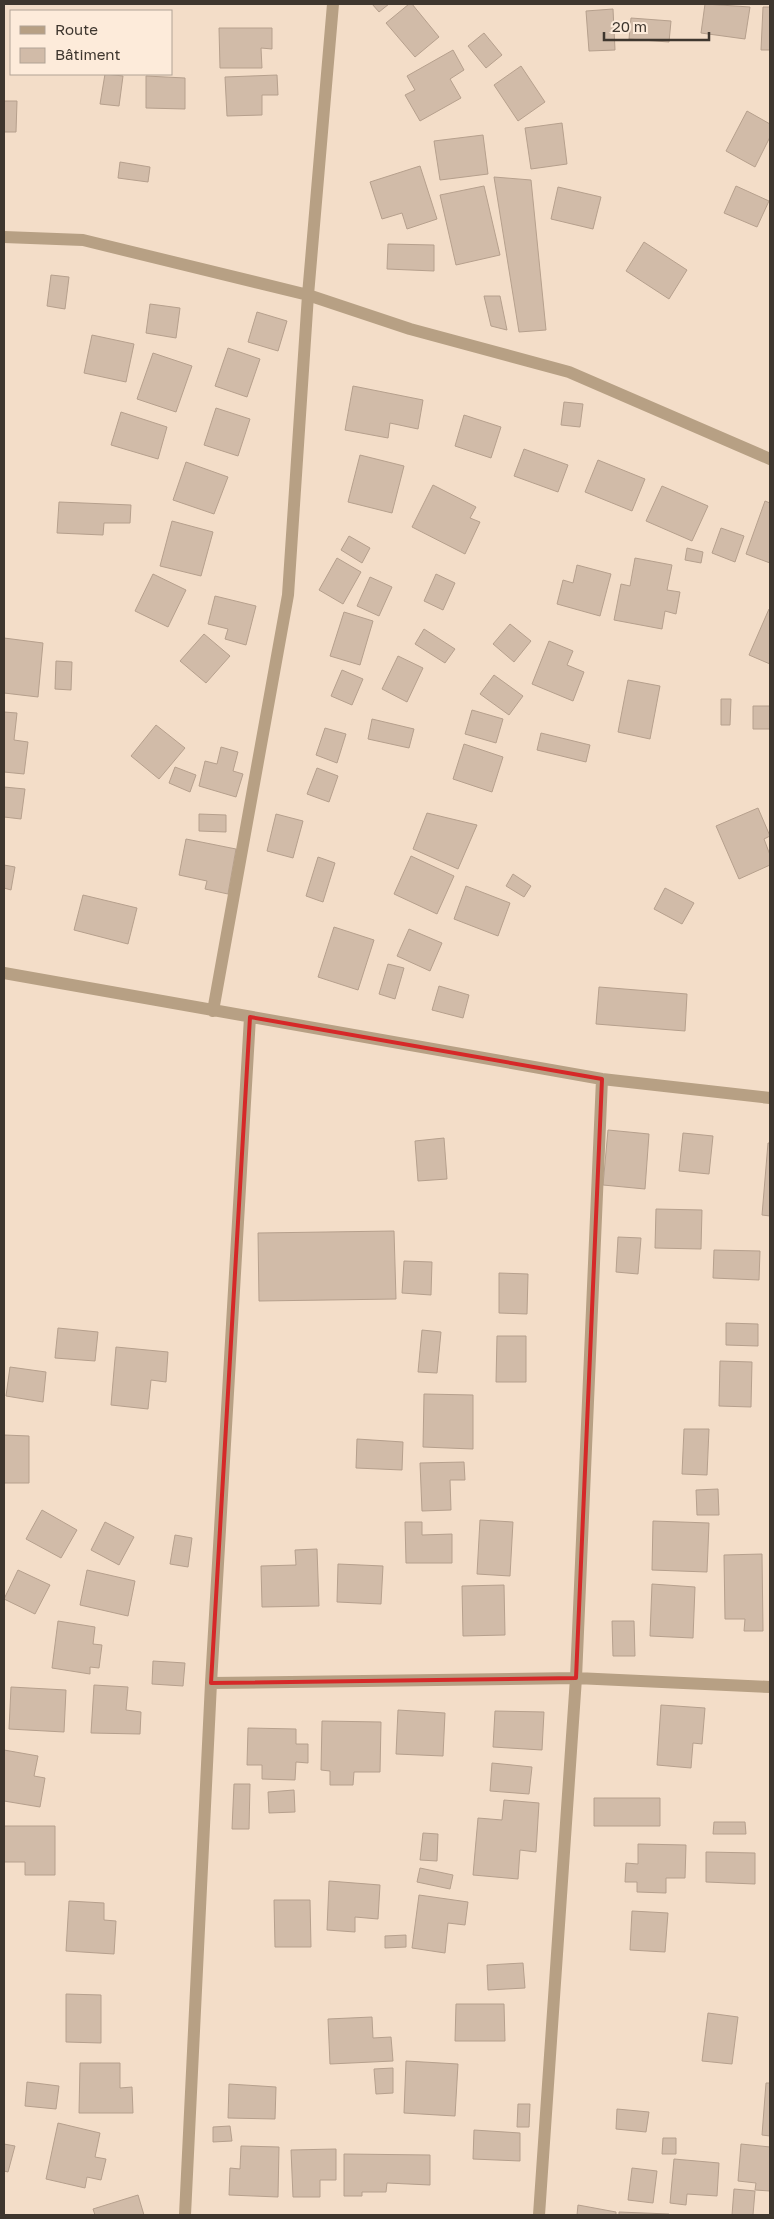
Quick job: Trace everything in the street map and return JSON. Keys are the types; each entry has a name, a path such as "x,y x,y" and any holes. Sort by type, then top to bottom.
{"street":[{"path":"213,1011 288,595 308,295 333,4"},
{"path":"4,237 83,240 308,295 410,329 569,372 770,459"},
{"path":"4,972 250,1018 602,1079 770,1098"},
{"path":"185,2215 211,1683 250,1018"},
{"path":"540,2215 576,1678 602,1079"},
{"path":"211,1683 576,1678 770,1687"}],"highlighted area":[{"path":"250,1017 602,1079 576,1678 211,1683"}],"building":[{"path":"372,4 389,4 379,12"},
{"path":"409,4 412,4 439,37 415,57 386,23"},
{"path":"705,4 750,7 745,39 701,33"},
{"path":"763,7 770,7 770,50 761,50"},
{"path":"613,9 615,50 589,51 586,11"},
{"path":"631,18 671,21 669,42 629,39"},
{"path":"219,28 272,28 272,49 261,48 262,68 220,68"},
{"path":"484,33 502,55 486,68 468,46"},
{"path":"453,50 464,70 450,79 461,98 420,121 405,95 415,90 407,76"},
{"path":"521,66 545,102 518,121 494,85"},
{"path":"105,75 123,76 119,106 100,104"},
{"path":"277,75 278,95 262,95 262,115 227,116 225,77"},
{"path":"146,76 185,78 185,109 146,108"},
{"path":"4,101 17,101 16,132 4,132"},
{"path":"747,111 770,124 770,137 755,167 726,151"},
{"path":"562,123 567,164 531,169 525,128"},
{"path":"483,135 488,174 440,180 434,141"},
{"path":"120,162 150,167 148,182 118,178"},
{"path":"420,166 437,219 407,229 402,213 382,219 370,182"},
{"path":"494,177 531,180 546,330 519,332"},
{"path":"484,186 500,255 456,265 440,195"},
{"path":"736,186 769,201 757,227 724,213"},
{"path":"558,187 601,197 593,229 551,219"},
{"path":"644,242 687,270 669,299 626,271"},
{"path":"388,244 434,245 434,271 387,269"},
{"path":"51,275 69,277 65,309 47,306"},
{"path":"484,296 500,296 507,330 491,326"},
{"path":"150,304 180,308 176,338 146,333"},
{"path":"257,312 287,321 278,351 248,342"},
{"path":"92,335 134,344 126,382 84,373"},
{"path":"228,348 260,359 247,397 215,386"},
{"path":"153,353 192,366 176,412 137,399"},
{"path":"353,386 423,400 418,429 390,423 388,438 345,430"},
{"path":"564,402 583,404 580,427 561,425"},
{"path":"216,408 250,419 238,456 204,445"},
{"path":"121,412 167,427 158,459 111,445"},
{"path":"464,415 501,427 491,458 455,446"},
{"path":"524,449 568,465 558,492 514,476"},
{"path":"360,455 404,466 392,513 348,502"},
{"path":"598,460 645,479 632,511 585,492"},
{"path":"186,462 228,477 214,514 173,500"},
{"path":"433,485 476,507 470,518 480,522 465,554 412,527"},
{"path":"662,486 708,506 692,541 646,521"},
{"path":"765,501 770,503 770,563 746,554"},
{"path":"59,502 131,505 130,523 104,523 103,535 57,533"},
{"path":"172,521 213,532 201,576 160,566"},
{"path":"721,528 744,536 735,562 712,553"},
{"path":"349,536 370,548 362,563 341,550"},
{"path":"687,548 703,552 701,563 685,560"},
{"path":"337,558 361,572 343,604 319,590"},
{"path":"635,558 672,565 667,590 680,592 676,614 665,611 662,629 614,620 621,584 630,586"},
{"path":"577,565 611,574 600,616 557,604 563,580 573,583"},
{"path":"153,574 186,590 168,627 135,611"},
{"path":"436,574 455,583 443,610 424,601"},
{"path":"370,577 392,587 379,616 357,606"},
{"path":"215,596 256,606 246,645 225,639 228,629 208,624"},
{"path":"770,610 770,664 749,655"},
{"path":"344,612 373,621 360,665 330,656"},
{"path":"510,624 531,641 514,662 493,644"},
{"path":"424,629 455,649 445,663 415,644"},
{"path":"204,634 230,656 206,683 180,661"},
{"path":"4,638 43,643 38,697 4,693"},
{"path":"549,641 573,651 567,665 584,672 573,701 532,684"},
{"path":"398,656 423,668 407,702 382,689"},
{"path":"56,661 72,662 71,690 55,689"},
{"path":"342,670 363,679 352,705 331,696"},
{"path":"494,675 523,696 509,715 480,694"},
{"path":"628,680 660,686 650,739 618,732"},
{"path":"721,699 731,699 730,725 721,725"},
{"path":"753,706 770,706 770,729 753,729"},
{"path":"472,710 503,719 496,743 465,734"},
{"path":"4,712 17,713 14,740 28,742 24,774 4,772"},
{"path":"372,719 414,729 409,748 368,739"},
{"path":"156,725 185,748 159,779 131,756"},
{"path":"325,728 346,734 337,763 316,755"},
{"path":"541,733 590,745 586,762 537,750"},
{"path":"464,744 503,757 492,792 453,779"},
{"path":"221,747 238,752 233,771 243,774 236,797 199,786 205,761 217,764"},
{"path":"175,767 196,775 190,792 169,783"},
{"path":"317,768 338,776 329,802 307,794"},
{"path":"4,787 25,789 21,819 4,817"},
{"path":"758,808 770,836 764,839 770,855 770,865 739,879 716,826"},
{"path":"427,813 477,825 458,869 413,849"},
{"path":"199,814 226,815 226,832 199,831"},
{"path":"276,814 303,821 293,858 267,851"},
{"path":"186,839 236,849 228,894 205,889 207,881 179,875"},
{"path":"411,856 454,876 437,914 394,894"},
{"path":"318,857 335,863 323,902 306,896"},
{"path":"4,865 15,867 11,890 4,888"},
{"path":"513,874 531,886 524,897 506,886"},
{"path":"466,886 510,903 498,936 454,919"},
{"path":"665,888 694,903 682,924 654,909"},
{"path":"83,895 137,908 128,944 74,930"},
{"path":"334,927 374,940 358,990 318,977"},
{"path":"409,929 442,943 430,971 397,956"},
{"path":"388,964 404,968 395,999 379,994"},
{"path":"439,986 469,995 463,1018 432,1010"},
{"path":"599,987 687,994 685,1031 596,1024"},
{"path":"608,1130 649,1134 645,1189 603,1185"},
{"path":"683,1133 713,1136 709,1174 679,1171"},
{"path":"444,1138 447,1179 418,1181 415,1141"},
{"path":"768,1143 770,1143 770,1216 762,1215"},
{"path":"656,1209 702,1210 701,1249 655,1248"},
{"path":"394,1231 396,1299 259,1301 258,1233"},
{"path":"618,1237 641,1238 638,1274 616,1272"},
{"path":"714,1250 760,1251 759,1280 713,1278"},
{"path":"404,1261 432,1262 431,1295 402,1293"},
{"path":"499,1273 528,1274 527,1314 499,1313"},
{"path":"726,1323 758,1324 758,1346 726,1345"},
{"path":"58,1328 98,1332 95,1361 55,1358"},
{"path":"422,1330 441,1332 437,1373 418,1372"},
{"path":"497,1336 526,1336 526,1382 496,1382"},
{"path":"116,1347 168,1352 166,1382 151,1380 148,1409 111,1405"},
{"path":"720,1361 752,1362 751,1407 719,1406"},
{"path":"10,1367 46,1372 43,1402 6,1396"},
{"path":"424,1394 473,1395 473,1449 423,1447"},
{"path":"684,1429 709,1429 707,1475 682,1474"},
{"path":"4,1435 29,1436 29,1483 4,1483"},
{"path":"357,1439 403,1442 402,1470 356,1468"},
{"path":"464,1462 465,1480 450,1480 451,1510 422,1511 420,1463"},
{"path":"718,1489 719,1515 697,1515 696,1490"},
{"path":"42,1510 77,1530 61,1558 26,1539"},
{"path":"480,1520 513,1522 510,1576 477,1574"},
{"path":"653,1521 709,1523 707,1572 652,1570"},
{"path":"105,1522 134,1537 119,1565 91,1550"},
{"path":"405,1522 422,1522 422,1535 452,1534 452,1563 406,1563"},
{"path":"175,1535 192,1538 188,1567 170,1564"},
{"path":"317,1549 319,1606 262,1607 261,1566 296,1565 295,1550"},
{"path":"762,1554 763,1631 744,1631 745,1619 725,1619 724,1555"},
{"path":"338,1564 383,1566 381,1604 337,1602"},
{"path":"18,1570 50,1585 35,1614 4,1599"},
{"path":"87,1570 135,1581 128,1616 80,1605"},
{"path":"652,1584 695,1587 693,1638 650,1636"},
{"path":"504,1585 505,1635 463,1636 462,1586"},
{"path":"58,1621 95,1627 93,1644 102,1645 99,1668 90,1667 90,1674 52,1668"},
{"path":"612,1621 634,1621 635,1656 613,1656"},
{"path":"153,1661 185,1663 183,1686 152,1684"},
{"path":"94,1685 128,1687 126,1710 141,1712 140,1734 91,1733"},
{"path":"11,1687 66,1690 64,1732 9,1729"},
{"path":"661,1705 705,1708 702,1744 693,1743 691,1768 657,1765"},
{"path":"398,1710 445,1713 443,1756 396,1754"},
{"path":"495,1711 544,1712 542,1750 493,1747"},
{"path":"322,1721 381,1722 380,1772 354,1772 353,1785 330,1785 330,1771 321,1770"},
{"path":"248,1728 296,1729 296,1744 308,1744 308,1763 296,1762 295,1780 262,1779 262,1765 247,1765"},
{"path":"4,1750 38,1756 34,1776 45,1778 40,1807 4,1801"},
{"path":"492,1763 532,1767 529,1794 490,1791"},
{"path":"234,1784 250,1784 249,1829 232,1829"},
{"path":"294,1790 295,1812 269,1813 268,1792"},
{"path":"594,1798 660,1798 660,1826 594,1826"},
{"path":"504,1800 539,1803 536,1852 520,1850 518,1879 473,1875 478,1818 502,1820"},
{"path":"714,1822 745,1822 746,1834 713,1834"},
{"path":"4,1826 55,1826 55,1875 25,1875 25,1862 4,1862"},
{"path":"423,1833 438,1834 437,1861 420,1860"},
{"path":"638,1844 686,1845 685,1878 666,1878 666,1893 637,1892 637,1882 625,1882 626,1863 638,1864"},
{"path":"706,1852 755,1853 755,1884 706,1882"},
{"path":"420,1868 453,1875 450,1889 417,1882"},
{"path":"329,1881 380,1885 378,1919 355,1917 355,1932 327,1930"},
{"path":"419,1895 468,1902 465,1925 448,1923 445,1953 412,1948"},
{"path":"274,1900 310,1900 311,1947 275,1947"},
{"path":"69,1901 104,1903 104,1920 116,1921 114,1954 66,1951"},
{"path":"632,1911 668,1913 665,1952 630,1950"},
{"path":"406,1935 406,1947 385,1948 385,1936"},
{"path":"523,1963 525,1988 488,1990 487,1965"},
{"path":"66,1994 101,1995 101,2043 66,2042"},
{"path":"456,2004 504,2004 505,2041 455,2041"},
{"path":"708,2013 738,2017 732,2064 702,2061"},
{"path":"372,2017 373,2038 391,2037 393,2061 330,2064 328,2019"},
{"path":"406,2061 458,2064 455,2116 404,2113"},
{"path":"80,2063 120,2063 120,2088 132,2087 133,2113 79,2113"},
{"path":"393,2068 393,2093 376,2094 374,2069"},
{"path":"27,2082 59,2086 56,2109 25,2106"},
{"path":"766,2083 770,2083 770,2136 762,2135"},
{"path":"229,2084 276,2087 275,2119 228,2118"},
{"path":"518,2104 530,2104 529,2127 517,2127"},
{"path":"617,2109 649,2112 646,2132 616,2129"},
{"path":"58,2123 100,2133 95,2157 106,2159 101,2180 87,2177 85,2188 46,2179"},
{"path":"230,2126 232,2141 213,2142 213,2127"},
{"path":"474,2130 520,2133 520,2161 473,2159"},
{"path":"663,2138 676,2138 676,2154 662,2154"},
{"path":"4,2144 15,2146 8,2172 4,2171"},
{"path":"741,2144 770,2147 770,2191 755,2190 756,2183 738,2181"},
{"path":"241,2146 279,2147 278,2197 229,2195 230,2168 240,2169"},
{"path":"336,2149 336,2180 320,2180 320,2197 293,2197 291,2150"},
{"path":"344,2154 430,2155 430,2185 387,2183 386,2192 362,2192 362,2196 344,2196"},
{"path":"674,2159 719,2163 717,2196 687,2194 686,2205 670,2203"},
{"path":"632,2168 657,2171 653,2203 628,2200"},
{"path":"734,2189 755,2191 753,2215 732,2215"},
{"path":"138,2195 144,2215 95,2215 93,2209"},
{"path":"578,2205 616,2212 616,2215 577,2215"},
{"path":"619,2212 669,2214 669,2215 619,2215"}]}
